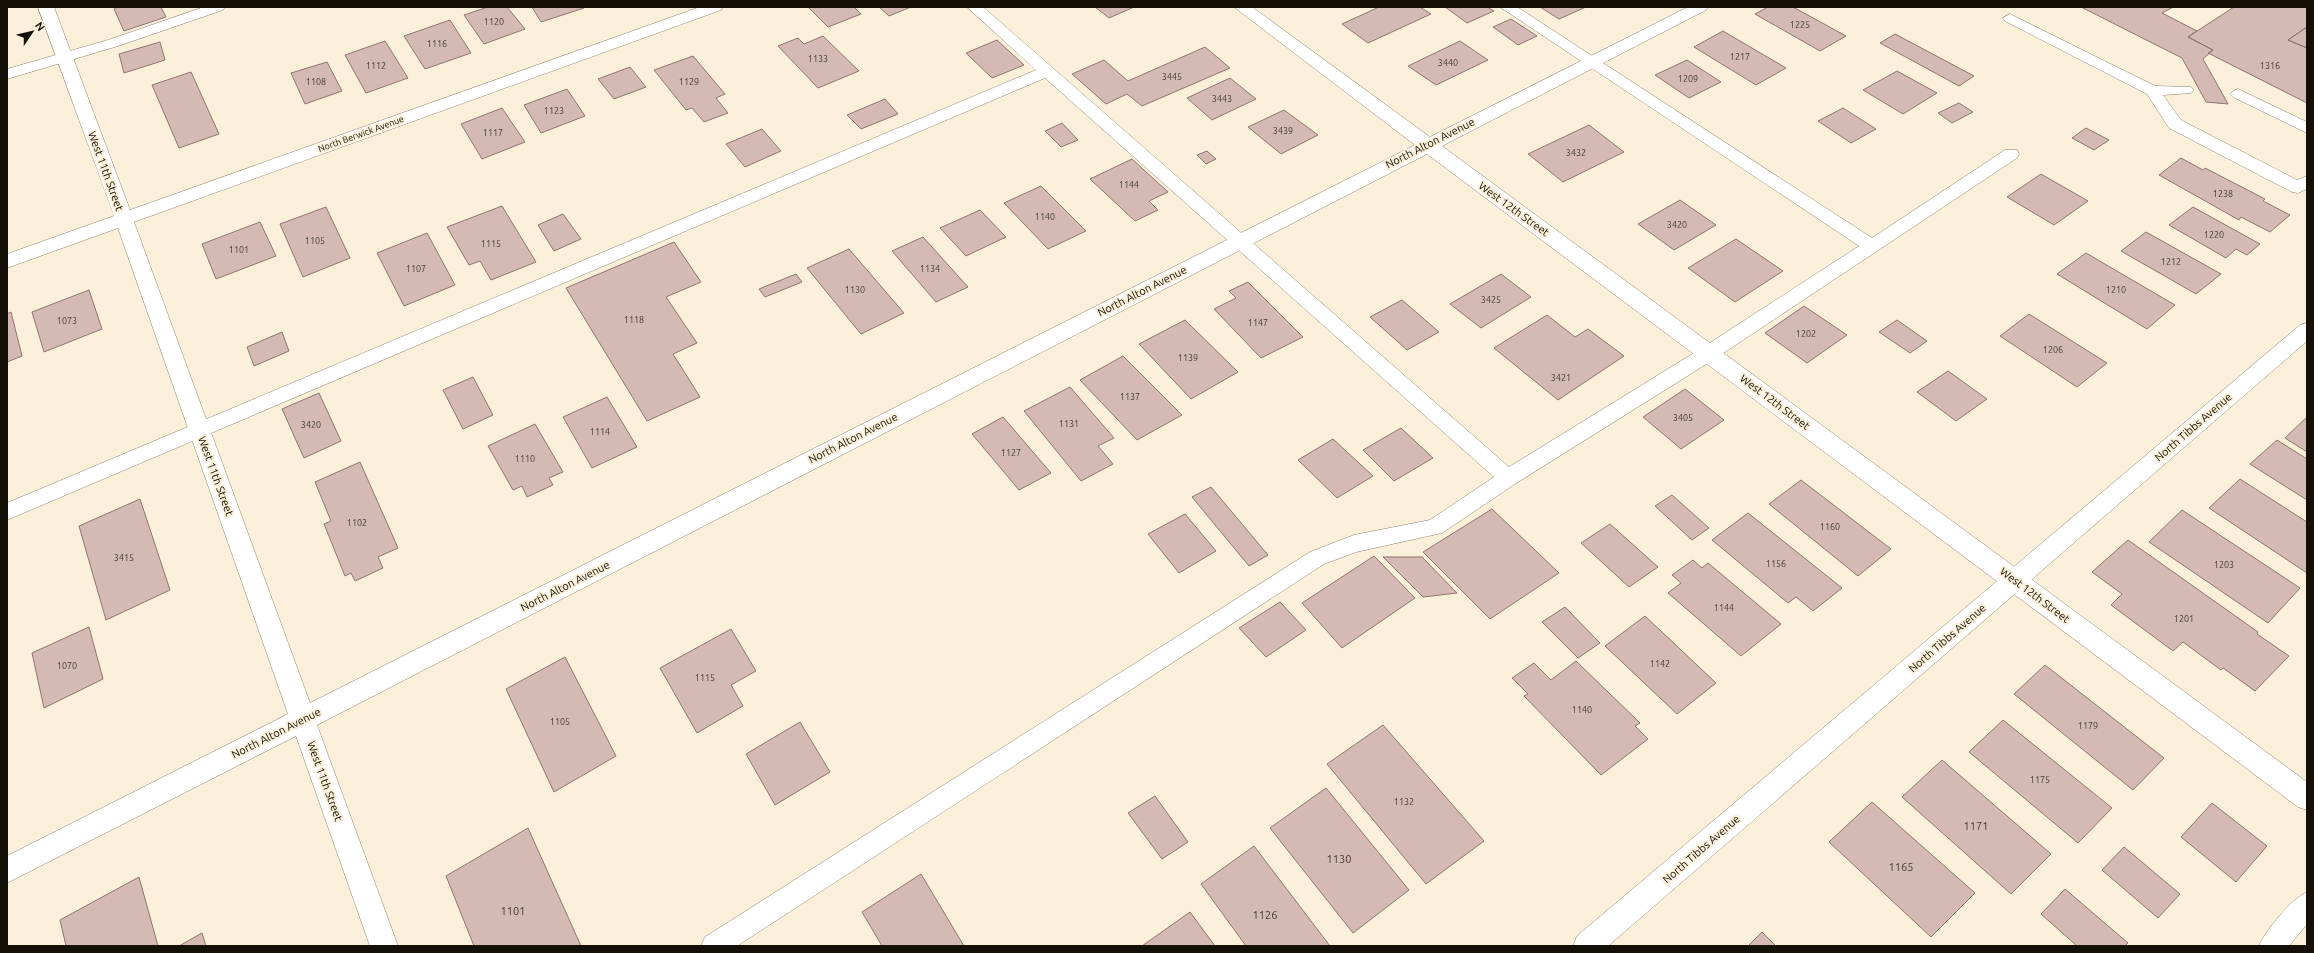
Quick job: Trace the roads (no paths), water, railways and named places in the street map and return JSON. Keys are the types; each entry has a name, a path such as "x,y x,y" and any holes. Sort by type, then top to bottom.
{"street":[{"name":"West 11th Street","path":"46,7 124,219 384,946"},
{"name":"North Berwick Avenue","path":"7,261 715,7"},
{"name":"West 12th Street","path":"1242,7 2307,798"},
{"name":"North Alton Avenue","path":"7,870 1700,7"},
{"name":"North Tibbs Avenue","path":"1587,946 2307,330"}],"lane":[{"path":"7,74 64,56 113,43 218,7"},
{"path":"974,7 1508,478"},
{"path":"1507,7 1592,61 1872,246"},
{"path":"2010,18 2152,91 2175,124 2298,188 2307,181"},
{"path":"7,512 1047,71"},
{"path":"2152,91 2186,90"},
{"path":"2238,94 2307,128"},
{"path":"714,946 1317,558 1354,544 1435,527 1508,478 1709,353 2011,154"},
{"path":"2272,946 2307,905"}]}
